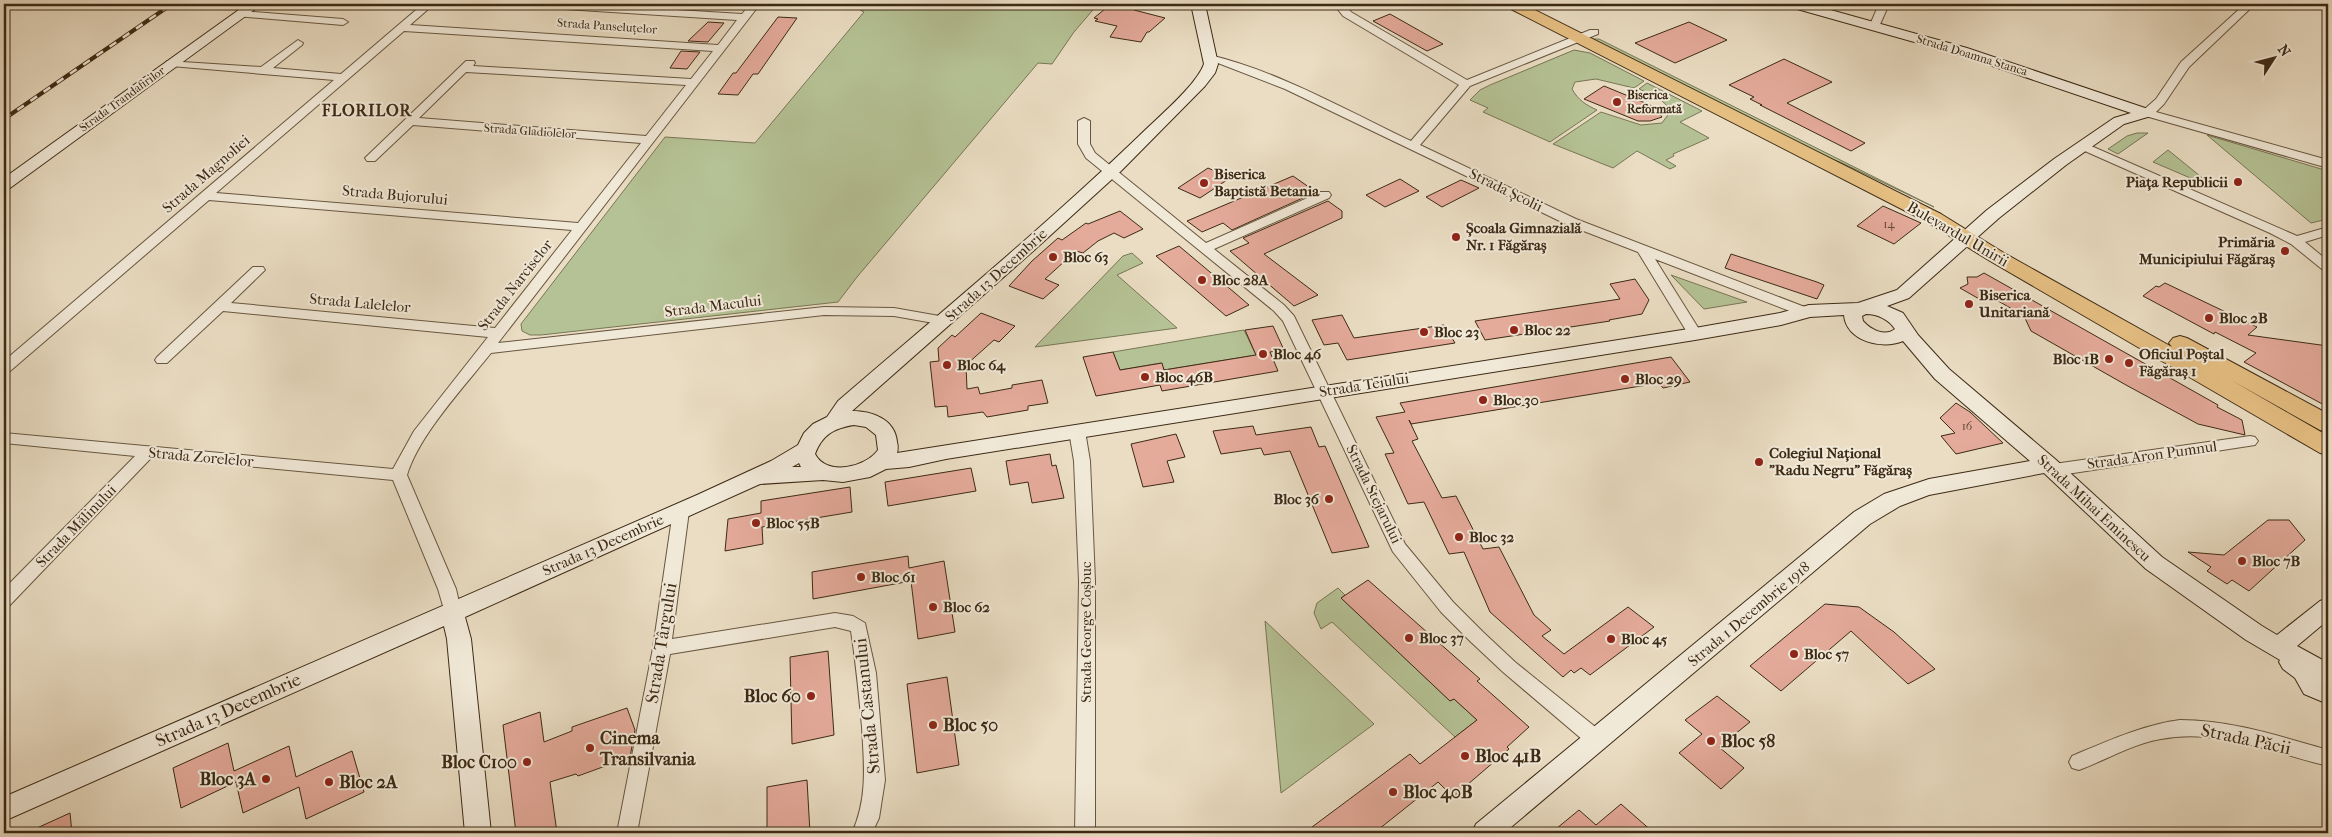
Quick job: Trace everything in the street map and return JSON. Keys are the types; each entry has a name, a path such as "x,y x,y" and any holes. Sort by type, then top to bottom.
{"main road":[{"name":"Strada Trandafirilor","path":"4,185 255,4"},
{"path":"1198,4 1210,58"},
{"name":"Bulevardul Unirii","path":"1516,4 1586,35 1929,215 1973,234 2100,299 2328,424"},
{"name":"Bulevardul Unirii","path":"1538,4 1586,35"},
{"name":"Strada Doamna Stanca","path":"1795,4 1962,51 2146,113"},
{"name":"Strada 13 Decembrie","path":"835,421 845,406 945,321 1111,172 1200,83 1208,72 1210,58"},
{"path":"1871,335 1858,328 1852,318 1853,314 1904,294 1973,234 1993,214 2082,146 2119,121 2146,113"},
{"name":"Bulevardul Unirii","path":"1973,234 2328,447"},
{"path":"1781,319 1834,323 1871,335 1899,337 1903,325 1904,294"},
{"path":"1863,309 1890,313 1903,325"},
{"name":"Strada Școlii","path":"1781,319 1805,312 1863,309"},
{"name":"Strada Teiului","path":"879,462 909,460 946,452 1781,319"},
{"name":"Strada Mihai Eminescu","path":"1903,325 1942,374 2051,467 2154,563 2254,633"},
{"name":"Strada Mihai Eminescu","path":"1871,335 1942,374"},
{"name":"Strada 13 Decembrie","path":"862,419 865,398 880,378"},
{"path":"862,419 880,426 888,439 885,454 879,462 861,472 847,476 833,476 821,472 806,459 805,450 815,433 835,421 862,419"},
{"name":"Strada Teiului","path":"888,439 906,448 946,452"},
{"name":"Strada 13 Decembrie","path":"4,809 681,511 754,478 805,450"},
{"name":"Strada 1 Decembrie 1918","path":"1485,833 1862,518 1880,506 1921,490 2051,467"},
{"name":"Strada 13 Decembrie","path":"754,478 821,472"},
{"path":"2279,646 2328,607"},
{"path":"452,611 459,639 478,833"},
{"path":"2254,633 2328,675"},
{"path":"2254,633 2303,671 2313,687 2328,694"}],"street":[{"name":"Strada Magnoliei","path":"4,369 429,4"},
{"name":"Strada Panseluțelor","path":"533,4 745,17"},
{"name":"Strada Narciselor","path":"399,475 402,465 419,435 755,4"},
{"path":"1343,4 1343,11 1347,14 1466,84"},
{"path":"1874,27 1884,4"},
{"path":"2146,113 2155,108 2176,76 2199,50 2250,4"},
{"path":"240,14 343,22"},
{"name":"Strada Panseluțelor","path":"402,28 721,48"},
{"path":"1414,145 1466,84 1586,35"},
{"path":"263,70 298,43"},
{"name":"Strada Școlii","path":"1210,58 1269,78 1427,151 1563,218 1805,312"},
{"path":"171,63 343,77"},
{"path":"371,158 467,66 694,82"},
{"path":"2146,113 2328,164"},
{"name":"Strada Gladiolelor","path":"410,121 650,140"},
{"path":"1084,121 1086,150 1111,172"},
{"path":"2082,146 2260,223 2296,242 2328,267"},
{"name":"Strada Stejarului","path":"1111,172 1289,319 1399,548 1420,575 1477,637 1509,667 1597,740"},
{"path":"1204,248 1325,194"},
{"name":"Strada Bujorului","path":"206,196 582,227"},
{"path":"2296,242 2328,232"},
{"path":"1644,251 1695,334"},
{"path":"162,360 258,270"},
{"name":"Strada Lalelelor","path":"219,306 498,333"},
{"name":"Strada Macului","path":"486,349 824,311 894,312 945,321"},
{"name":"Strada George Coșbuc","path":"1077,431 1082,461 1087,581 1085,833"},
{"name":"Strada Zorelelor","path":"4,438 399,475"},
{"name":"Strada Aron Pumnul","path":"2051,467 2250,441"},
{"name":"Strada Mălinului","path":"4,600 148,452"},
{"path":"399,475 447,589 452,611"},
{"name":"Strada Târgului","path":"627,833 662,648 681,511"},
{"name":"Strada Castanului","path":"662,648 835,620 852,623 859,628 867,672 876,780 872,808 862,833"},
{"name":"Strada Păcii","path":"2078,762 2152,733 2183,728 2227,732 2328,758"}],"green space":[{"path":"864,4 1098,4 1074,32 1052,64 1038,63 838,302 541,335 530,335 522,331 521,324 665,137 755,143 864,12 860,10"},
{"path":"1593,39 1599,39 1934,207 1840,162 1816,154"},
{"path":"1574,50 1590,53 1644,81 1634,88 1596,79 1575,82 1572,89 1577,96 1597,110 1550,142 1483,112 1488,108 1470,100 1480,90 1490,85"},
{"path":"1647,83 1702,111 1680,122 1709,138 1673,154 1674,156 1666,160 1676,166 1670,169 1637,151 1613,168 1553,144 1601,112 1641,125 1662,123 1670,112 1661,100 1639,89"},
{"path":"2137,133 2148,133 2118,154 2108,149 2127,136"},
{"path":"2207,135 2328,171 2328,219 2311,223"},
{"path":"2168,150 2216,189 2153,162"},
{"path":"1132,253 1143,263 1117,275 1177,328 1035,347 1123,256"},
{"path":"1671,275 1747,302 1704,309"},
{"path":"1244,330 1256,355 1164,370 1161,363 1120,370 1113,352"},
{"path":"1338,588 1345,595 1341,598 1450,701 1454,699 1477,720 1455,737 1332,622 1321,629 1314,613 1317,603"},
{"path":"1265,621 1374,724 1281,793"}],"building":[{"path":"1111,4 1165,18 1147,32 1141,42 1110,37 1117,26 1095,21 1098,19 1094,18"},
{"path":"1390,14 1443,44 1427,51 1373,21"},
{"path":"778,17 797,18 758,74 753,74 738,95 718,94 733,73 736,73"},
{"path":"708,22 724,23 708,42 688,41"},
{"path":"1689,22 1727,40 1675,63 1635,43"},
{"path":"681,51 700,52 687,69 670,68"},
{"path":"1784,59 1832,82 1787,103 1865,143 1851,151 1760,105 1762,105 1750,99 1754,97 1729,85"},
{"name":"Biserica Reformată","path":"1604,86 1650,105 1662,117 1650,121 1638,121 1584,99"},
{"name":"Biserica Baptistă Betania","path":"1208,168 1230,178 1200,198 1178,188"},
{"path":"1293,176 1316,192 1232,230 1223,223 1202,232 1187,221"},
{"path":"1400,179 1419,191 1385,207 1366,195"},
{"path":"1461,180 1479,188 1442,207 1426,197"},
{"path":"1328,201 1342,211 1342,218 1264,254 1318,295 1294,306 1230,251 1249,243 1243,238"},
{"path":"1883,206 1921,223 1894,244 1857,226"},
{"name":"Bloc 63","path":"1120,211 1143,229 1124,238 1114,233 1098,241 1083,253 1076,251 1045,279 1059,285 1043,299 1009,286 1032,261 1058,238 1062,240 1086,223 1088,224"},
{"name":"Bloc 28A","path":"1179,246 1249,305 1226,316 1156,256"},
{"path":"1731,254 1824,285 1817,299 1725,268"},
{"name":"Bloc 1B","path":"1984,273 2218,405 2217,407 2242,420 2245,435 2198,424 2031,331 2024,316 1988,295 1981,300 1960,288 1968,284 1967,277 1977,277"},
{"name":"Bloc 22","path":"1635,279 1649,300 1642,314 1610,321 1485,340 1475,321 1620,299 1610,284"},
{"path":"2165,283 2257,327 2248,335 2328,346 2328,407 2244,362 2256,353 2215,332 2214,334 2143,296 2156,286 2159,287"},
{"name":"Bloc 64","path":"981,313 1015,326 999,342 994,340 966,365 967,389 978,387 980,394 1012,388 1012,385 1042,380 1048,403 1028,406 1028,410 987,417 983,412 948,417 947,406 935,407 930,362 939,361 938,348 952,335 955,337"},
{"name":"Bloc 23","path":"1342,315 1354,338 1444,325 1455,343 1347,360 1338,343 1324,345 1312,320"},
{"path":"1273,326 1284,350 1270,352 1278,371 1162,391 1160,385 1096,396 1083,357 1113,352 1120,370 1162,363 1164,370 1256,355 1245,330"},
{"path":"1671,357 1690,382 1663,388 1659,383 1411,424 1409,420 1418,439 1412,441 1442,498 1456,496 1483,549 1499,547 1534,615 1551,630 1542,636 1564,654 1628,607 1654,627 1590,675 1581,668 1574,673 1571,670 1563,677 1490,612 1464,552 1449,554 1424,502 1408,504 1385,454 1394,453 1376,417 1405,412 1400,403"},
{"path":"1956,403 1970,412 2003,443 1956,454 1941,436 1955,433 1940,418"},
{"name":"Bloc 36","path":"1253,426 1256,435 1311,427 1319,447 1325,446 1369,547 1332,553 1290,451 1264,455 1261,448 1221,454 1213,431"},
{"path":"1176,434 1185,457 1167,461 1174,482 1143,487 1131,444"},
{"path":"1050,454 1052,466 1056,465 1064,498 1032,503 1028,482 1010,485 1006,461"},
{"path":"971,468 976,491 888,506 885,482"},
{"name":"Bloc 55B","path":"850,487 852,512 762,527 763,544 725,551 728,519 761,513 761,501"},
{"name":"Bloc 7B","path":"2268,520 2289,520 2305,540 2249,591 2232,580 2227,584 2207,571 2211,567 2188,552 2224,555"},
{"path":"908,556 909,568 944,561 955,632 918,639 911,581 813,599 812,572"},
{"path":"1368,580 1480,679 1477,681 1529,727 1507,747 1509,749 1453,797 1438,782 1374,833 1304,833 1410,754 1420,764 1477,720 1454,699 1450,701 1341,598"},
{"path":"1825,604 1859,607 1894,632 1935,669 1908,684 1851,631 1781,691 1750,666"},
{"name":"Bloc 60","path":"828,651 834,735 792,744 790,657"},
{"name":"Bloc 50","path":"947,677 959,765 917,773 907,684"},
{"name":"Bloc 58","path":"1717,696 1750,722 1719,747 1744,768 1721,789 1679,753 1702,734 1685,720"},
{"path":"627,708 635,730 630,757 578,776 576,774 550,782 557,833 516,833 503,725 540,712 544,742 572,731 572,727"},
{"path":"228,743 234,771 289,746 296,777 352,751 364,792 306,819 299,787 243,813 236,782 181,808 173,768"},
{"path":"807,780 810,833 767,833 767,787"},
{"path":"1621,804 1654,833 1551,833 1579,810 1596,825"},
{"path":"70,813 72,833 26,833"}],"railway":[{"path":"4,119 172,4"}],"place":[{"name":"Biserica Reformată","path":"1617,102"},
{"name":"Piața Republicii","path":"2238,182"},
{"name":"Biserica Baptistă Betania","path":"1204,183"},
{"name":"Școala Gimnazială Nr. 1 Făgăraș","path":"1456,237"},
{"name":"Primăria Municipiului Făgăraș","path":"2285,251"},
{"name":"Bloc 63","path":"1053,257"},
{"name":"Bloc 28A","path":"1202,280"},
{"name":"Biserica Unitariană","path":"1969,304"},
{"name":"Bloc 2B","path":"2209,318"},
{"name":"Bloc 22","path":"1514,330"},
{"name":"Bloc 23","path":"1424,332"},
{"name":"Bloc 46","path":"1263,354"},
{"name":"Bloc 1B","path":"2109,359"},
{"name":"Oficiul Poștal Făgăraș 1","path":"2129,363"},
{"name":"Bloc 64","path":"947,365"},
{"name":"Bloc 46B","path":"1145,377"},
{"name":"Bloc 29","path":"1625,379"},
{"name":"Bloc 30","path":"1483,400"},
{"name":"Colegiul Național \"Radu Negru\" Făgăraș","path":"1759,462"},
{"name":"Bloc 36","path":"1329,499"},
{"name":"Bloc 55B","path":"756,523"},
{"name":"Bloc 32","path":"1459,537"},
{"name":"Bloc 7B","path":"2242,561"},
{"name":"Bloc 61","path":"861,577"},
{"name":"Bloc 62","path":"933,607"},
{"name":"Bloc 37","path":"1409,638"},
{"name":"Bloc 45","path":"1611,639"},
{"name":"Bloc 57","path":"1794,654"},
{"name":"Bloc 60","path":"811,696"},
{"name":"Bloc 50","path":"933,725"},
{"name":"Bloc 58","path":"1711,741"},
{"name":"Cinema Transilvania","path":"590,748"},
{"name":"Bloc 41B","path":"1465,756"},
{"name":"Bloc C100","path":"527,762"},
{"name":"Bloc 3A","path":"266,779"},
{"name":"Bloc 2A","path":"329,782"},
{"name":"Bloc 40B","path":"1393,792"}],"district":[{"name":"FLORILOR","path":"367,110"}]}
